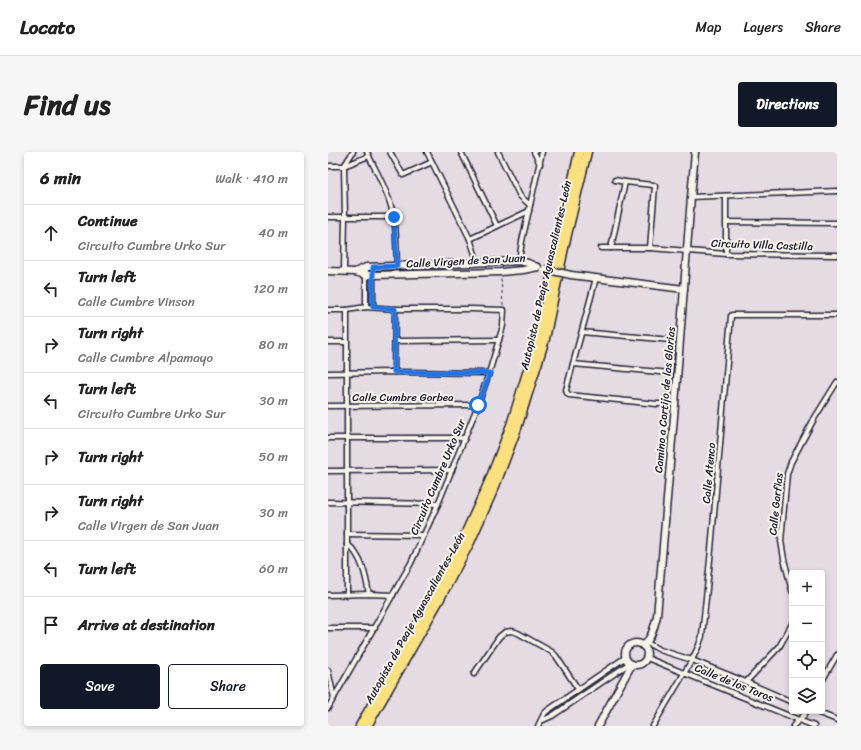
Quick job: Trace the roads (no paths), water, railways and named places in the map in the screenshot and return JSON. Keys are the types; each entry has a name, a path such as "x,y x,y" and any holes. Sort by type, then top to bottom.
{"highway":[{"path":"360,726 432,599 463,539 511,425 538,337 579,152"},
{"name":"Autopista de Peaje Aguascalientes-León","path":"367,726 438,602 470,542 509,450 545,339 565,243 587,152"}],"street":[{"path":"390,152 403,175 432,162"},
{"path":"427,152 470,239 478,263"},
{"path":"461,152 497,226"},
{"path":"498,152 520,196 530,205"},
{"path":"534,152 540,164"},
{"path":"519,261 542,152"},
{"name":"Camino a Cortijo de las Glorias","path":"645,644 653,630 657,616 695,152"},
{"path":"344,271 344,166 352,153"},
{"path":"328,166 344,166 368,154 387,194 394,217 397,266"},
{"path":"615,180 654,186 650,248"},
{"path":"611,248 625,182"},
{"path":"691,197 837,191"},
{"path":"726,196 726,254"},
{"path":"470,239 529,211"},
{"path":"328,217 394,217"},
{"path":"727,222 837,223"},
{"name":"Circuito Villa Castilla","path":"601,248 650,248 726,254 837,255"},
{"name":"Calle Virgen de San Juan","path":"355,272 370,267 519,261 541,268"},
{"path":"366,307 366,275 370,267"},
{"path":"370,267 373,275 373,307"},
{"path":"541,268 596,278 684,289"},
{"name":"Calle Virgen de San Juan","path":"328,271 344,271 373,275 501,272 541,268"},
{"path":"582,332 670,340 673,342 668,402 665,404 657,404 569,395 567,393 566,390 596,278"},
{"path":"328,310 347,310 366,307 395,309 394,372"},
{"name":"Circuito Cumbre Urko Sur","path":"328,708 411,563 424,535 478,405 490,373 503,326 504,310 395,309"},
{"path":"347,310 347,595"},
{"name":"Calle Atenco","path":"653,726 692,660 699,644 703,628 711,550 730,316 837,315"},
{"path":"395,341 499,340"},
{"path":"328,342 346,342"},
{"path":"573,364 670,373"},
{"path":"328,373 490,373"},
{"name":"Calle Garfias","path":"789,579 784,559 782,541 787,474 791,462 814,419 837,382"},
{"name":"Calle Cumbre Gorbea","path":"328,406 478,405"},
{"path":"328,438 465,438"},
{"path":"328,471 452,470"},
{"path":"328,502 438,504"},
{"path":"347,534 424,535"},
{"path":"347,544 358,556 367,581 369,594"},
{"path":"328,595 393,595"},
{"path":"328,628 374,628"},
{"path":"746,682 779,647 789,629"},
{"path":"474,674 499,636 505,632 512,631 552,652 578,689"},
{"path":"636,643 645,644 647,658 639,665 631,663 626,657 629,646 636,643"},
{"name":"Calle de los Toros","path":"645,644 692,660 789,701"},
{"path":"824,678 837,655"},
{"path":"538,726 547,710 626,657"},
{"name":"Calle de los Toros","path":"647,658 814,726"},
{"path":"541,721 552,716 631,663"},
{"path":"598,726 631,663"},
{"path":"328,670 334,698"},
{"path":"793,726 804,714"},
{"path":"822,714 837,720"}]}
